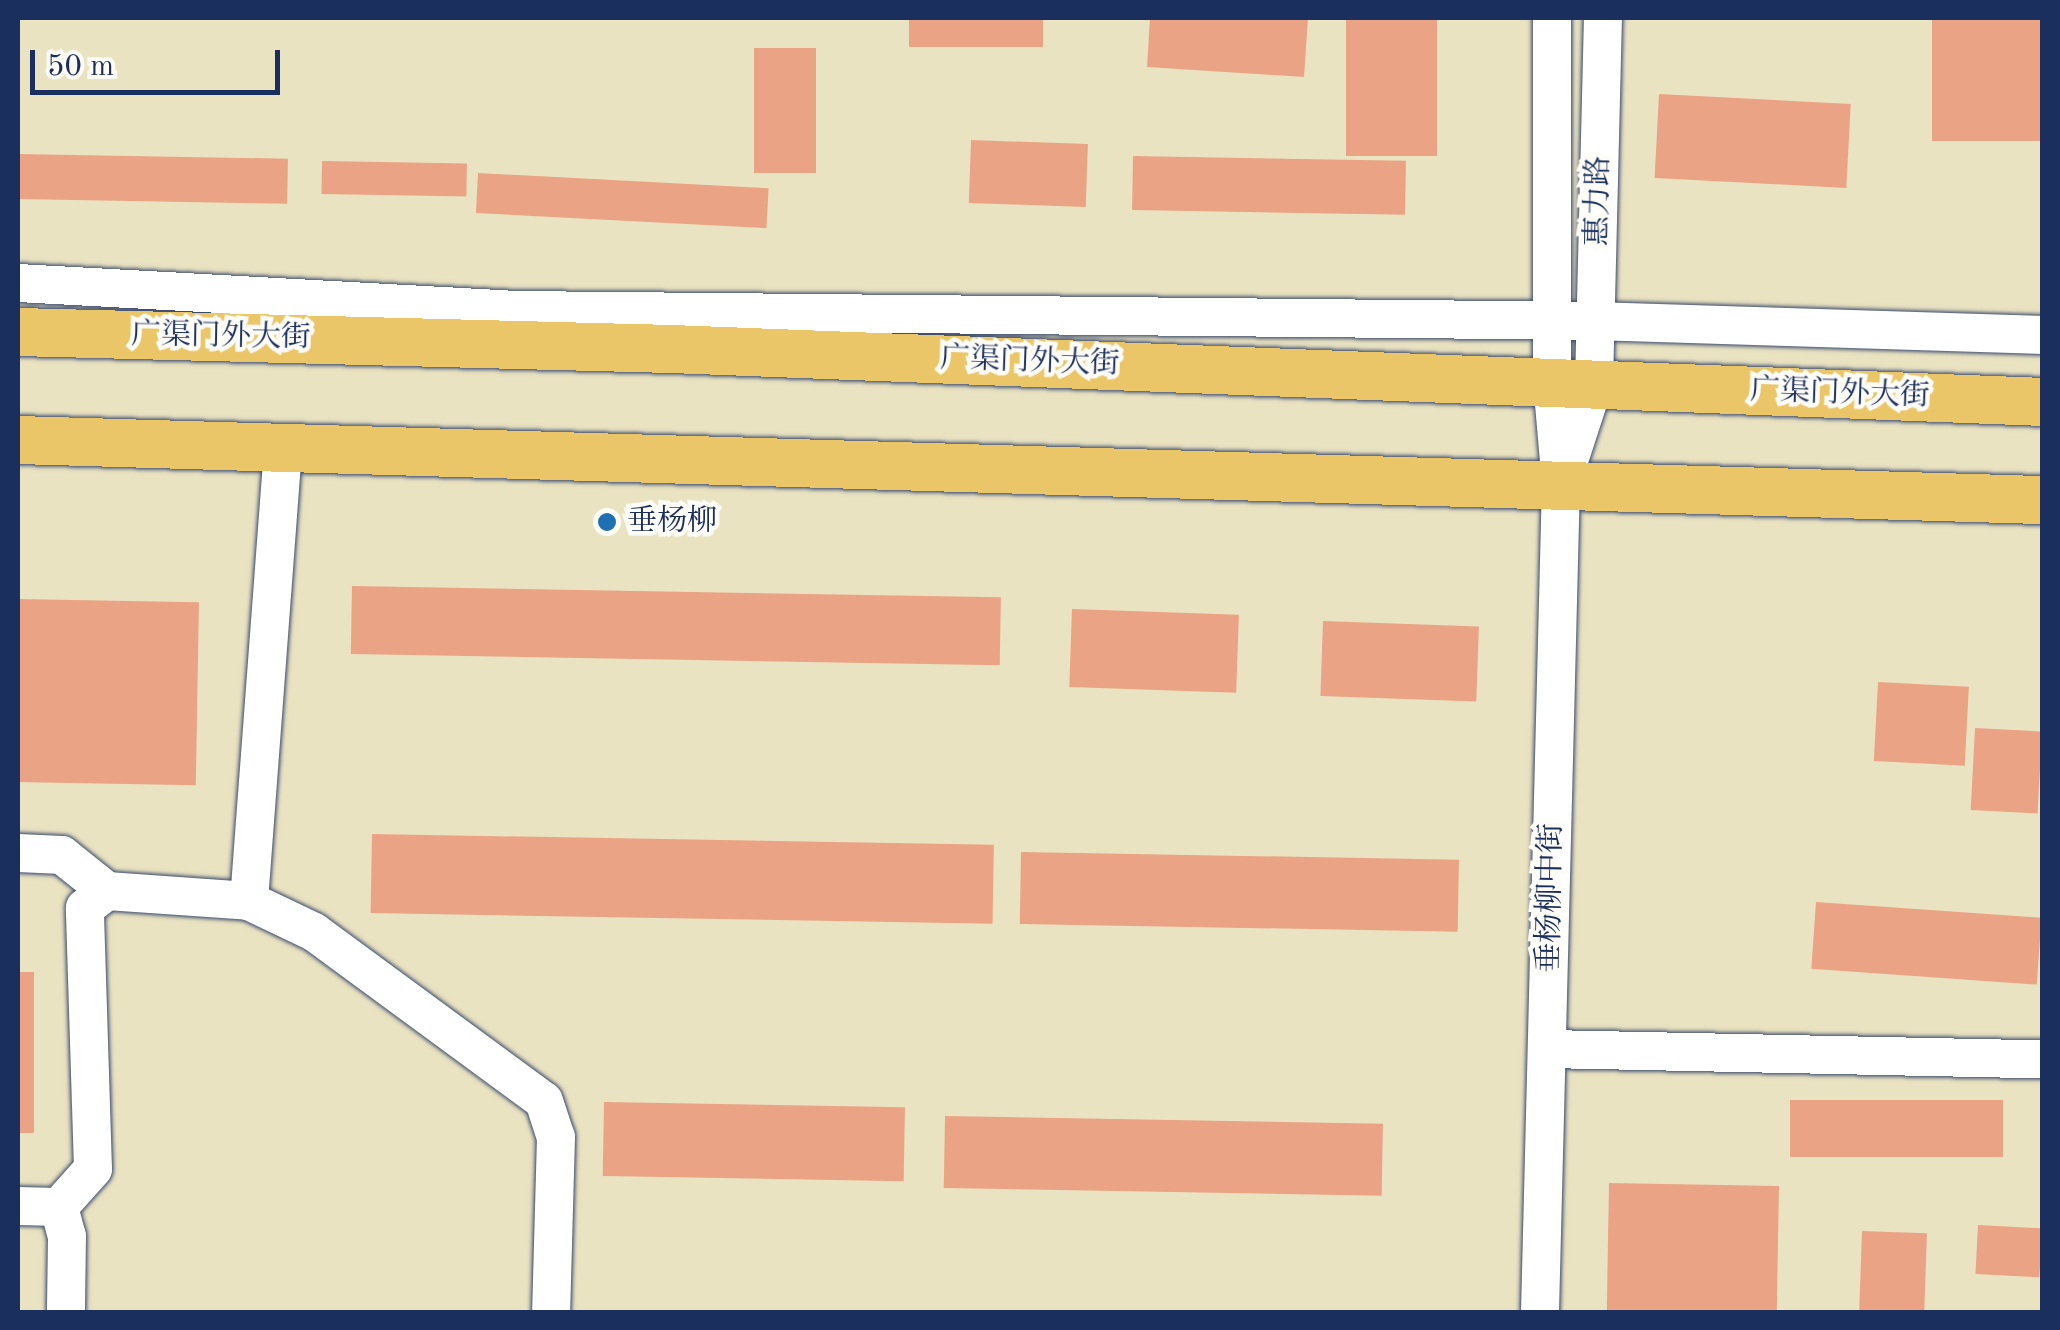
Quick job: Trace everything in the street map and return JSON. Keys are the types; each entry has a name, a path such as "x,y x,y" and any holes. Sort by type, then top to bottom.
{"main road":[{"name":"广渠门外大街","path":"18,332 2042,402"},
{"path":"18,440 2042,500"}],"street":[{"name":"惠力路","path":"1552,18 1552,321 1573,383"},
{"name":"惠力路","path":"1573,383 1596,321 1602,18"},
{"name":"广渠门外大街","path":"18,283 535,310 1596,321 2042,335"},
{"name":"垂杨柳中街","path":"1540,1312 1561,484 1573,383"},
{"path":"249,901 283,448"},
{"path":"18,853 62,854 107,891 249,901 314,932 544,1101 556,1136 551,1312"},
{"path":"18,1206 58,1207 93,1168 82,941 85,908 107,891"},
{"path":"1547,1049 2042,1059"},
{"path":"58,1207 68,1236 66,1312"}],"building":[{"path":"909,18 1043,18 1043,47 909,47"},
{"path":"1150,18 1308,18 1304,77 1147,67"},
{"path":"1346,18 1437,18 1437,156 1346,156"},
{"path":"1932,18 2042,18 2042,141 1932,141"},
{"path":"754,48 816,48 816,173 754,173"},
{"path":"1659,94 1851,104 1846,188 1655,178"},
{"path":"971,140 1088,144 1086,207 969,203"},
{"path":"18,154 288,159 287,204 18,199"},
{"path":"1133,156 1406,161 1405,215 1132,210"},
{"path":"322,161 467,164 466,197 321,194"},
{"path":"478,173 769,188 767,228 476,213"},
{"path":"352,586 1001,597 1000,665 351,654"},
{"path":"18,599 199,602 196,785 18,782"},
{"path":"1072,609 1239,615 1236,693 1069,687"},
{"path":"1323,621 1479,626 1476,701 1320,696"},
{"path":"1878,682 1969,687 1965,766 1874,761"},
{"path":"1975,728 2042,732 2038,813 1971,810"},
{"path":"372,834 994,845 993,924 371,913"},
{"path":"1021,852 1459,860 1458,932 1020,924"},
{"path":"1816,902 2041,918 2037,985 1811,969"},
{"path":"18,972 34,972 34,1133 18,1133"},
{"path":"1790,1100 2003,1100 2003,1157 1790,1157"},
{"path":"604,1102 905,1107 904,1181 603,1176"},
{"path":"945,1116 1383,1124 1382,1196 944,1188"},
{"path":"1609,1183 1779,1186 1777,1312 1607,1312"},
{"path":"1978,1225 2042,1228 2039,1277 1975,1274"},
{"path":"1862,1231 1927,1233 1924,1312 1859,1312"}],"place":[{"name":"垂杨柳","path":"607,522"}]}
